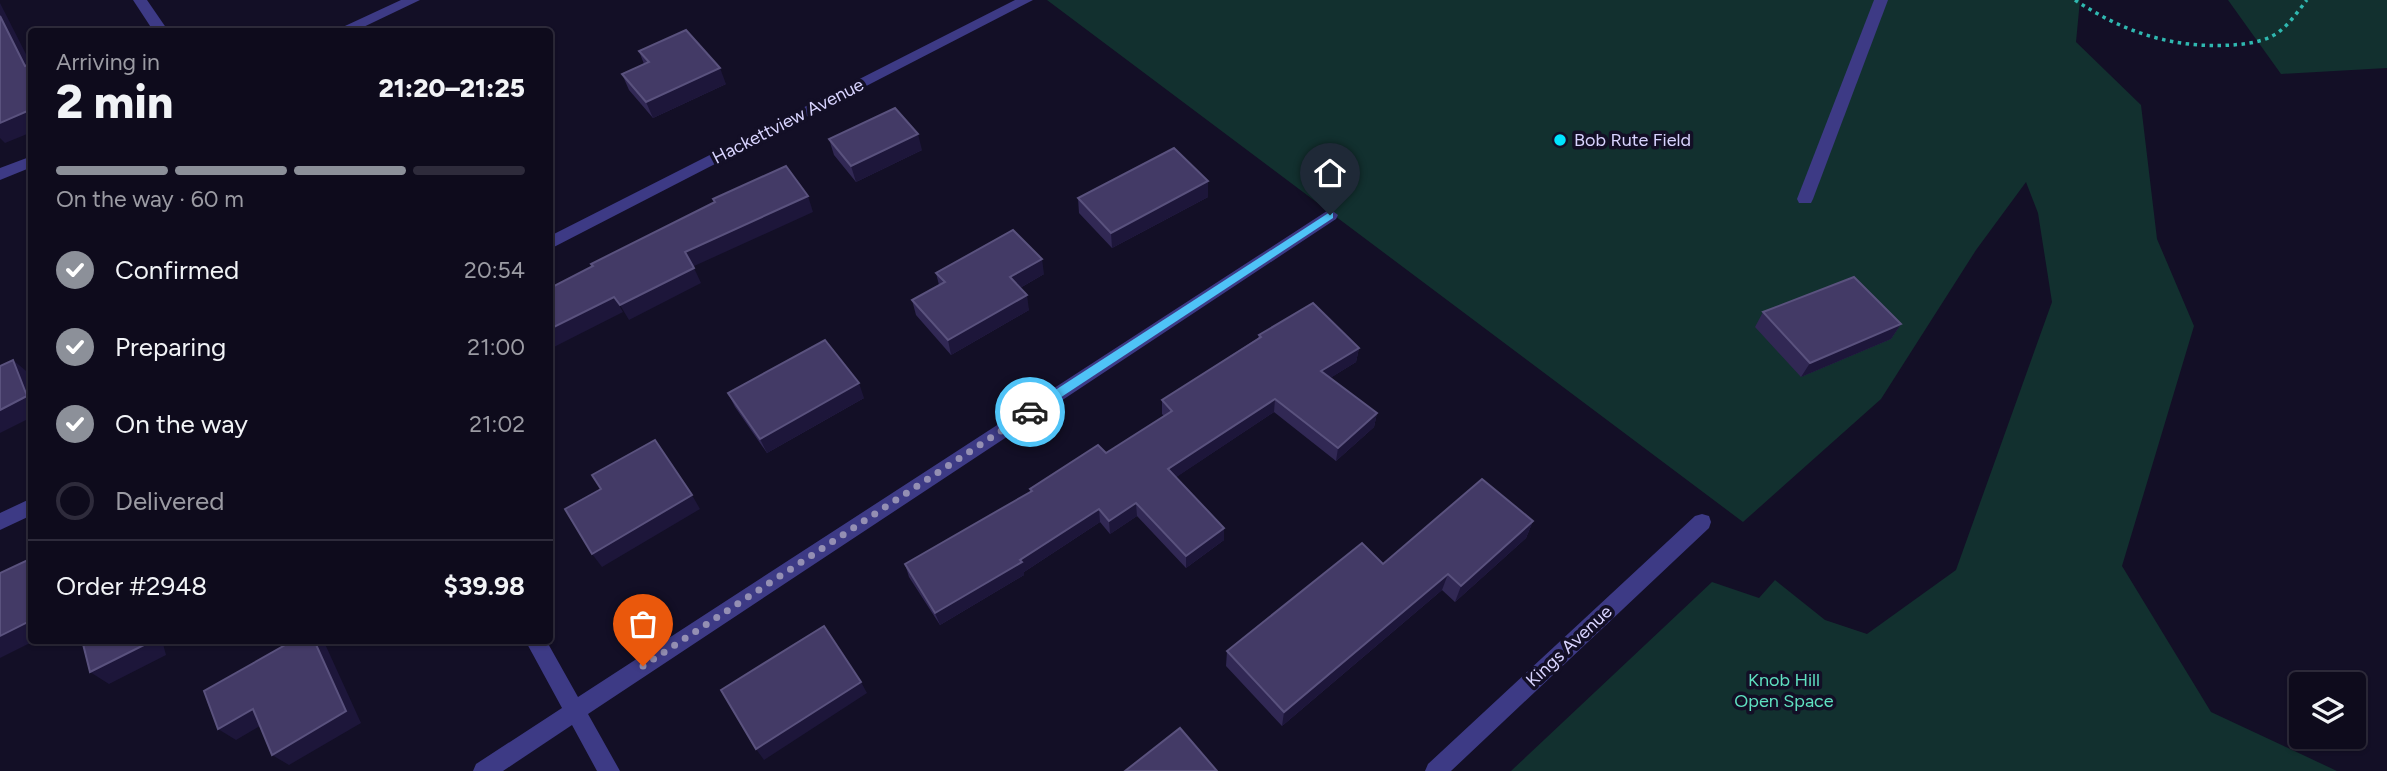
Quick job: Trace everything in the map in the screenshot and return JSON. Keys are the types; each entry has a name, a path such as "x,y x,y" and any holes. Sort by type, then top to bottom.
{"street":[{"path":"140,0 159,28"},
{"path":"348,28 413,0"},
{"name":"Hackettview Avenue","path":"553,241 1026,0"},
{"path":"1805,199 1881,0"},
{"path":"0,174 28,163"},
{"path":"484,771 1330,215"},
{"path":"0,522 28,508"},
{"name":"Kings Avenue","path":"1436,771 1702,522"},
{"path":"537,644 609,771"}],"path":[{"path":"2075,0 2110,23 2148,38 2215,46 2239,44 2274,35 2307,0"}],"green space":[{"name":"Knob Hill Open Space","path":"1047,0 2080,0 2076,42 2141,105 2157,239 2194,326 2122,566 2211,712 2337,771 1511,771 1712,582 1759,598 1775,580 1825,620 1867,634 1956,570 2052,302 2038,213 2026,182 1976,250 1881,399 1743,522"},
{"path":"2228,0 2387,0 2387,68 2281,74"}],"building":[{"path":"0,16 25,66 28,65 28,111 0,123"},
{"path":"686,30 720,68 646,102 622,74 649,62 639,51"},
{"path":"895,108 918,134 851,166 829,139"},
{"path":"1174,148 1208,181 1111,233 1078,198"},
{"path":"786,166 808,196 685,252 694,268 620,305 614,297 553,328 553,286 593,266 591,264 715,202 713,199"},
{"path":"1013,230 1042,259 1010,277 1027,295 948,340 912,300 945,282 936,273"},
{"path":"1854,277 1901,324 1810,363 1763,312"},
{"path":"1313,303 1359,348 1321,371 1377,413 1338,448 1275,399 1168,469 1224,528 1186,556 1136,503 1109,521 1099,509 1020,560 1022,562 935,613 905,564 1032,491 1030,489 1098,445 1106,453 1172,411 1162,400 1261,337 1259,335"},
{"path":"825,340 859,383 760,439 728,393"},
{"path":"13,360 27,396 0,410 0,366"},
{"path":"655,440 692,495 592,554 565,509 601,489 592,475"},
{"path":"1482,479 1533,521 1461,586 1448,574 1284,712 1227,651 1362,543 1383,564"},
{"path":"28,560 28,622 0,636 0,573"},
{"path":"824,626 861,682 756,749 721,690"},
{"path":"83,644 146,644 90,672"},
{"path":"287,644 316,644 346,711 272,755 253,709 218,729 204,691"},
{"path":"1180,728 1217,771 1125,771"}],"way so far":[{"path":"643,666 1030,412"}],"place":[{"name":"Bob Rute Field","path":"1560,140"}],"route":[{"path":"1030,412 1330,215"}]}
